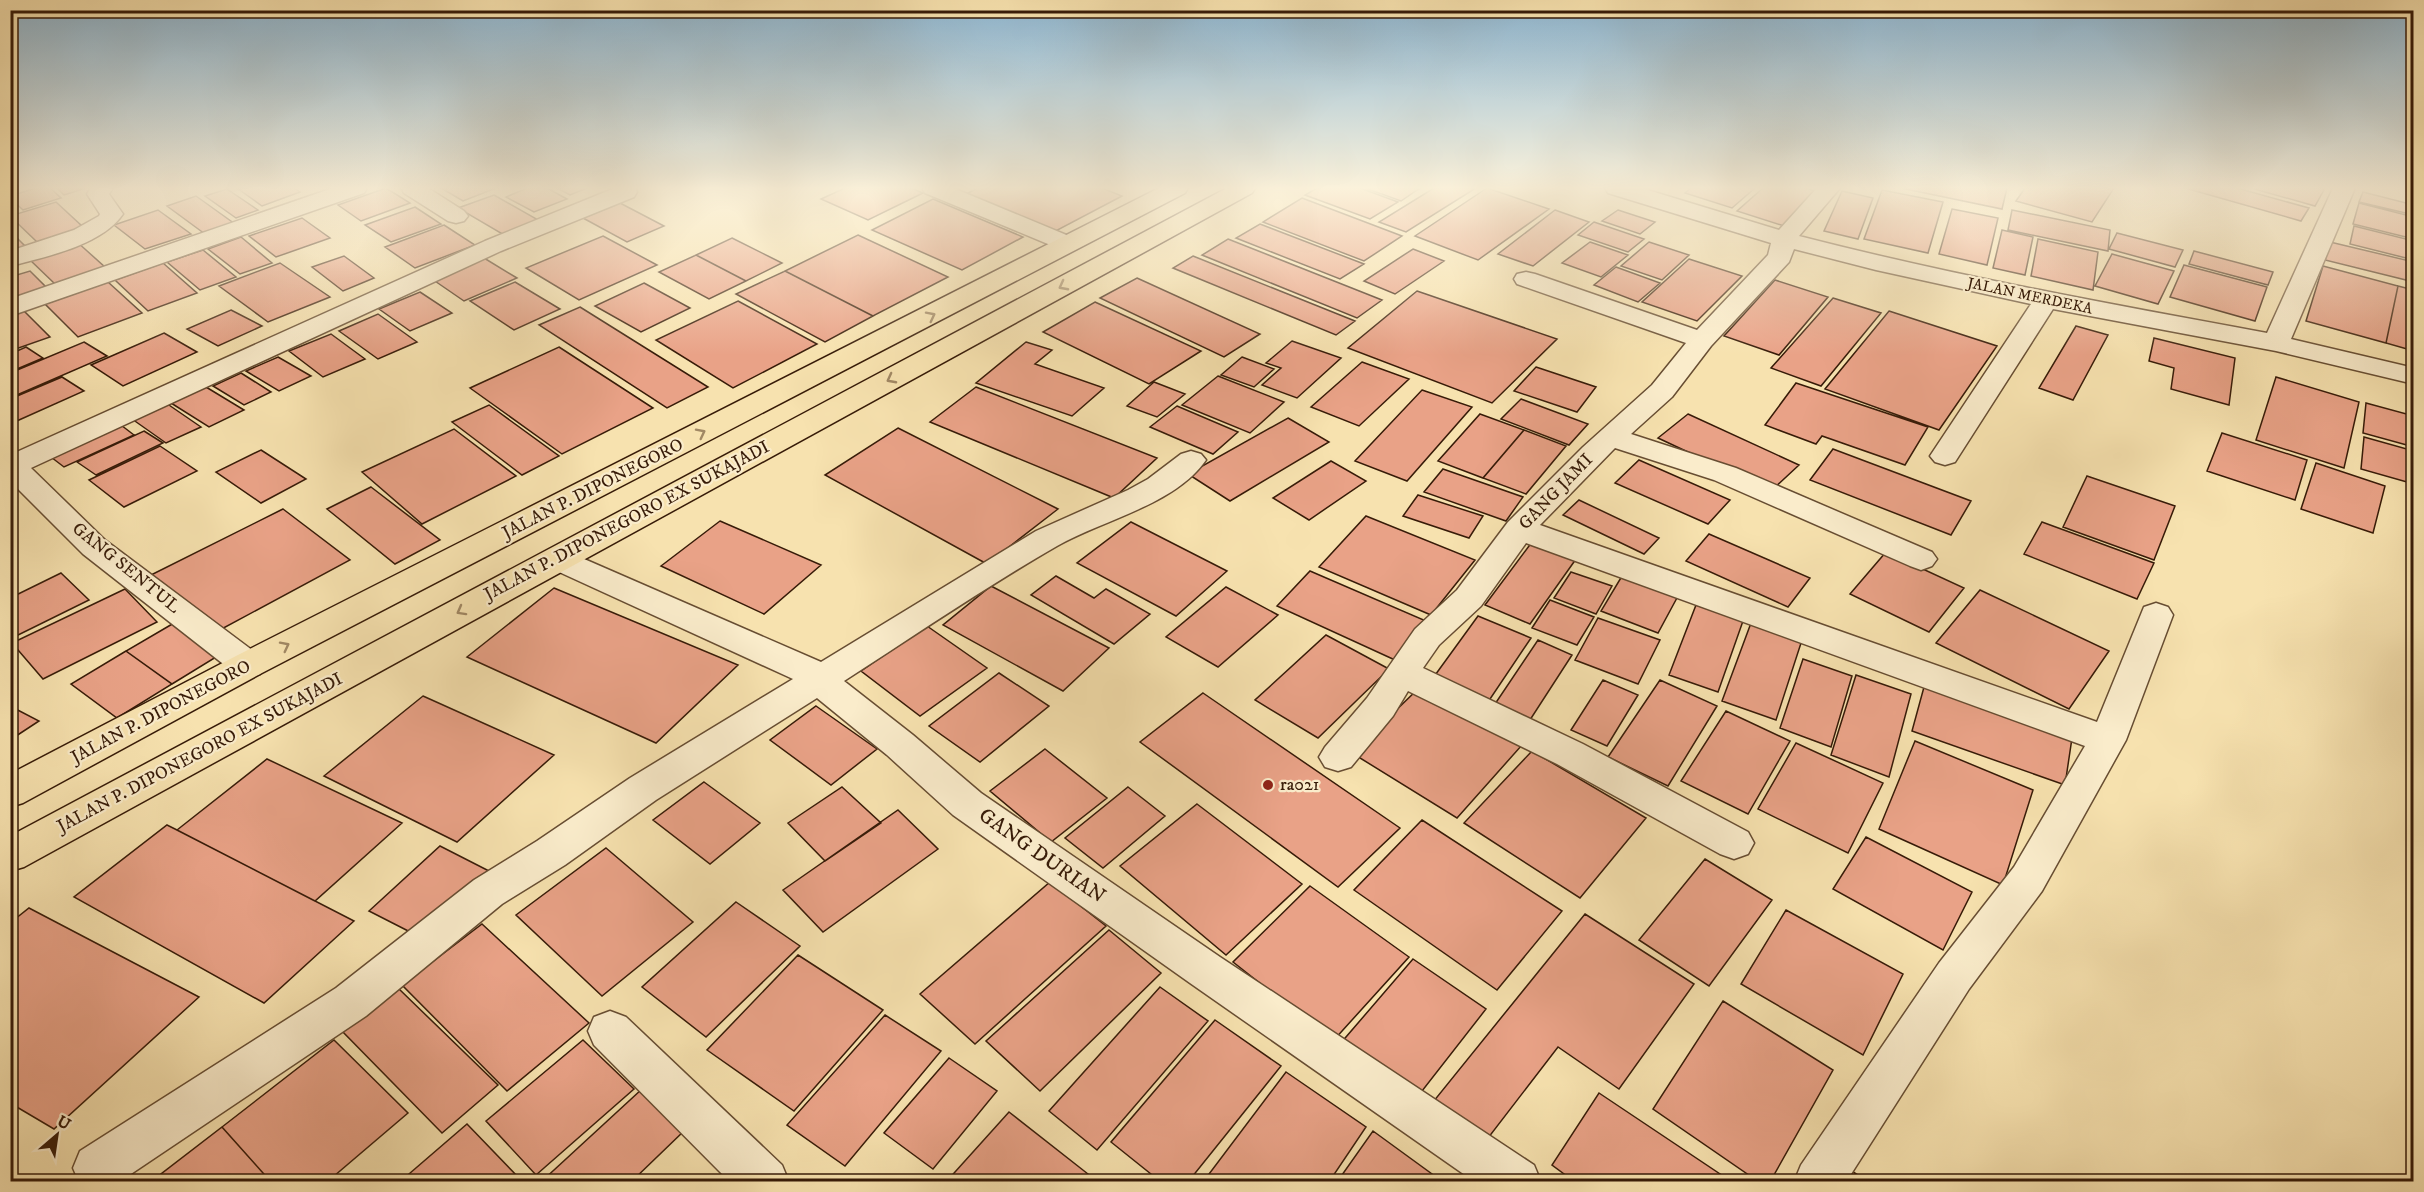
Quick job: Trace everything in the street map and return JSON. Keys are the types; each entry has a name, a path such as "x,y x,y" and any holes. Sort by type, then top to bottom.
{"main road":[{"name":"JALAN P. DIPONEGORO","path":"10,792 248,665 1068,244"},
{"name":"JALAN P. DIPONEGORO EX SUKAJADI","path":"10,855 1141,244"},
{"path":"505,534 557,559"}],"street":[{"path":"10,259 56,244"},
{"path":"10,308 196,244"},
{"path":"11,464 499,244"},
{"name":"GANG JAMI","path":"1338,757 1380,707 1427,637 1469,598 1519,529 1610,437 1662,391 1701,340 1779,258 1783,244"},
{"name":"JALAN MERDEKA","path":"1802,244 1876,263 2046,300 2276,343 2414,376"},
{"path":"2276,343 2320,244"},
{"path":"1526,279 1701,340"},
{"path":"1945,456 2046,300"},
{"path":"1610,437 1725,474 1921,559"},
{"path":"97,1168 351,1002 488,892 551,853 643,789 1047,538 1159,486 1191,460"},
{"name":"GANG SENTUL","path":"11,464 94,546 248,665"},
{"path":"1519,529 2108,740"},
{"name":"GANG DURIAN","path":"557,559 822,677 833,693 900,745 967,804 1205,970 1517,1182"},
{"path":"1818,1182 1954,976 2028,879 2108,740 2156,615"},
{"path":"1401,673 1512,723 1648,792 1734,843"},
{"path":"610,1031 765,1182"}],"building":[{"path":"10,244 23,244 29,250 10,256"},
{"path":"68,244 79,244 106,268 56,285 27,257"},
{"path":"138,244 161,244 145,249"},
{"path":"223,244 249,244 272,263 240,274 208,249"},
{"path":"259,244 314,244 276,257"},
{"path":"394,244 475,245 415,268 385,247"},
{"path":"585,244 617,244 657,265 579,300 526,268"},
{"path":"720,244 743,244 782,263 746,281 696,255"},
{"path":"841,244 876,244 948,277 873,316 785,271"},
{"path":"903,244 1011,244 962,270"},
{"path":"1220,244 1240,244 1382,300 1357,318 1202,255"},
{"path":"1250,244 1311,244 1364,264 1340,279"},
{"path":"1319,244 1390,244 1364,261"},
{"path":"1435,244 1501,244 1478,260"},
{"path":"1511,244 1561,244 1533,266 1498,254"},
{"path":"1588,244 1595,244 1628,255 1601,277 1562,263"},
{"path":"1603,244 1638,244 1628,252"},
{"path":"1647,244 1654,244 1689,255 1662,280 1621,266"},
{"path":"1885,244 1931,244 1928,253"},
{"path":"1942,244 1992,244 1987,265 1939,254"},
{"path":"1999,244 2032,244 2025,275 1993,268"},
{"path":"2037,244 2059,244 2098,252 2093,290 2031,276"},
{"path":"2073,244 2109,244 2108,251"},
{"path":"2112,244 2158,244 2183,250 2175,267 2109,249"},
{"path":"2330,244 2337,244 2414,262 2414,282 2325,260"},
{"path":"2350,244 2414,244 2414,260"},
{"path":"1413,249 1444,261 1395,294 1364,281"},
{"path":"203,250 236,277 200,290 167,262"},
{"path":"2194,251 2273,272 2268,285 2189,264"},
{"path":"2112,254 2174,271 2158,304 2095,286"},
{"path":"696,255 746,281 709,299 659,272"},
{"path":"344,256 374,278 343,291 312,267"},
{"path":"1193,256 1355,321 1336,335 1173,268"},
{"path":"484,258 517,278 464,301 432,279"},
{"path":"1689,259 1742,276 1697,321 1642,302"},
{"path":"163,263 197,293 148,311 115,280"},
{"path":"280,263 330,297 268,322 219,286"},
{"path":"2184,265 2267,287 2255,321 2170,297"},
{"path":"2323,266 2398,286 2386,343 2306,321"},
{"path":"1616,267 1660,283 1638,302 1594,285"},
{"path":"30,271 49,290 10,303 10,277"},
{"path":"785,271 873,316 825,342 736,294"},
{"path":"1137,278 1260,334 1224,357 1100,298"},
{"path":"1775,280 1828,297 1779,355 1724,336"},
{"path":"108,282 142,313 78,337 45,304"},
{"path":"515,282 560,309 514,330 470,301"},
{"path":"644,283 690,308 641,332 595,306"},
{"path":"2398,286 2414,290 2414,351 2386,343"},
{"path":"1417,291 1557,339 1492,403 1348,348"},
{"path":"420,292 452,313 410,331 379,309"},
{"path":"1833,298 1881,313 1821,386 1771,368"},
{"path":"738,301 817,344 733,388 656,340"},
{"path":"1095,302 1201,351 1149,384 1043,332"},
{"path":"580,307 708,387 667,408 539,325"},
{"path":"231,310 262,326 218,346 187,329"},
{"path":"24,311 50,337 10,351 10,315"},
{"path":"1889,311 1997,346 1939,430 1825,389"},
{"path":"378,314 417,342 378,359 339,331"},
{"path":"2076,326 2108,335 2073,400 2039,388"},
{"path":"164,333 197,352 123,386 91,365"},
{"path":"331,334 365,359 323,377 289,351"},
{"path":"2154,338 2235,358 2229,405 2171,389 2174,368 2149,361"},
{"path":"1292,341 1341,358 1297,398 1262,385 1281,368 1266,363"},
{"path":"84,342 107,356 10,398 10,373"},
{"path":"1026,342 1052,350 1035,364 1104,388 1072,416 976,383"},
{"path":"26,347 43,358 10,372 10,354"},
{"path":"559,347 653,408 562,454 470,388"},
{"path":"278,357 311,376 279,391 246,371"},
{"path":"1242,357 1274,369 1254,387 1221,375"},
{"path":"1362,362 1409,379 1359,426 1311,407"},
{"path":"1536,367 1596,387 1577,412 1514,391"},
{"path":"241,373 271,392 244,405 213,386"},
{"path":"1218,376 1284,402 1250,433 1182,405"},
{"path":"62,377 84,391 10,424 10,399"},
{"path":"2276,377 2359,402 2344,468 2256,440"},
{"path":"1154,382 1185,394 1157,417 1127,406"},
{"path":"1796,383 1928,427 1905,465 1822,436 1816,444 1765,425"},
{"path":"206,387 244,410 209,427 171,403"},
{"path":"976,387 1157,458 1114,498 930,422"},
{"path":"1422,390 1472,407 1407,481 1355,461"},
{"path":"1521,399 1588,424 1569,445 1501,419"},
{"path":"166,403 201,427 166,443 132,419"},
{"path":"2366,403 2414,416 2414,447 2363,433"},
{"path":"489,405 559,456 522,475 452,422"},
{"path":"1177,406 1238,432 1213,454 1150,427"},
{"path":"1480,414 1524,430 1483,478 1438,461"},
{"path":"1688,414 1799,465 1771,491 1658,438"},
{"path":"1288,418 1329,442 1230,501 1188,474"},
{"path":"117,422 134,435 64,467 47,454"},
{"path":"898,428 1058,509 987,564 825,475"},
{"path":"454,429 516,476 422,524 362,472"},
{"path":"1524,430 1566,446 1526,494 1483,478"},
{"path":"144,431 163,443 96,475 77,462"},
{"path":"2222,433 2307,460 2295,500 2207,471"},
{"path":"2364,437 2414,451 2414,484 2361,469"},
{"path":"160,446 197,471 124,507 89,480"},
{"path":"1833,449 1971,501 1951,535 1810,480"},
{"path":"261,450 306,479 261,503 216,472"},
{"path":"1639,460 1730,500 1708,524 1615,483"},
{"path":"1331,461 1366,481 1309,520 1273,498"},
{"path":"2316,463 2385,486 2373,533 2301,509"},
{"path":"1443,469 1523,497 1506,521 1424,492"},
{"path":"2087,476 2175,506 2154,560 2063,527"},
{"path":"371,487 440,540 395,564 327,509"},
{"path":"1418,495 1483,516 1469,538 1403,516"},
{"path":"1579,500 1659,538 1644,554 1563,515"},
{"path":"283,509 350,560 216,632 151,575"},
{"path":"1366,516 1475,560 1431,615 1319,567"},
{"path":"720,521 821,565 764,614 661,566"},
{"path":"1131,522 1227,571 1176,616 1077,563"},
{"path":"2042,522 2154,563 2137,599 2024,554"},
{"path":"1709,534 1810,578 1788,607 1686,561"},
{"path":"1532,542 1576,559 1530,624 1485,605"},
{"path":"1886,552 1964,588 1929,632 1850,594"},
{"path":"1310,571 1426,621 1395,660 1277,606"},
{"path":"1571,572 1612,586 1596,614 1554,598"},
{"path":"61,573 89,600 10,639 10,598"},
{"path":"1056,576 1094,598 1106,589 1150,614 1114,644 1031,595"},
{"path":"1622,576 1678,596 1658,633 1601,611"},
{"path":"991,586 1109,648 1063,691 943,625"},
{"path":"1226,587 1278,615 1218,667 1166,637"},
{"path":"554,588 738,665 656,743 467,657"},
{"path":"125,589 157,622 43,679 12,643"},
{"path":"1980,590 2109,651 2069,709 1936,643"},
{"path":"1550,600 1594,617 1577,645 1532,628"},
{"path":"1696,605 1743,621 1718,692 1669,675"},
{"path":"1478,616 1531,638 1488,702 1433,678"},
{"path":"1598,618 1660,640 1638,684 1575,660"},
{"path":"174,623 221,654 172,684 126,651"},
{"path":"1751,623 1802,640 1776,720 1722,701"},
{"path":"927,626 987,668 920,716 861,671"},
{"path":"1326,635 1389,669 1318,738 1255,700"},
{"path":"1538,640 1572,655 1528,723 1493,707"},
{"path":"126,651 172,684 117,718 71,684"},
{"path":"1803,659 1852,676 1831,747 1780,728"},
{"path":"999,673 1049,706 980,762 929,726"},
{"path":"1856,675 1911,694 1889,777 1831,755"},
{"path":"1603,680 1638,695 1607,746 1571,730"},
{"path":"1660,680 1717,706 1668,786 1608,757"},
{"path":"1420,687 1522,745 1457,818 1352,753"},
{"path":"1924,687 2072,738 2065,785 1912,731"},
{"name":"ra021","path":"1203,693 1400,828 1338,887 1140,742"},
{"path":"423,696 554,755 457,842 324,776"},
{"path":"10,706 39,721 10,740"},
{"path":"816,706 877,749 831,785 770,740"},
{"path":"1726,711 1790,741 1748,814 1681,781"},
{"path":"1915,741 2033,790 2003,885 1879,829"},
{"path":"1796,743 1883,783 1848,853 1758,809"},
{"path":"1045,749 1107,798 1051,842 990,791"},
{"path":"1532,751 1646,818 1580,898 1464,823"},
{"path":"267,759 402,823 315,901 177,830"},
{"path":"704,782 760,823 710,864 653,820"},
{"path":"842,787 881,823 825,861 788,823"},
{"path":"1128,787 1165,816 1103,868 1065,838"},
{"path":"1197,804 1302,884 1226,955 1120,866"},
{"path":"898,810 938,849 823,932 783,890"},
{"path":"1422,820 1562,911 1497,990 1354,890"},
{"path":"167,825 354,921 264,1003 74,897"},
{"path":"1866,837 1972,892 1943,950 1833,889"},
{"path":"440,846 489,871 420,937 369,911"},
{"path":"606,848 693,922 602,996 516,915"},
{"path":"1705,859 1772,900 1709,986 1639,940"},
{"path":"1050,882 1106,926 975,1044 920,994"},
{"path":"1310,886 1409,957 1333,1041 1233,962"},
{"path":"736,902 800,946 706,1037 642,987"},
{"path":"29,908 199,997 54,1129 10,1103 10,923"},
{"path":"1786,910 1903,974 1863,1055 1741,984"},
{"path":"1585,914 1694,984 1619,1089 1558,1047 1485,1142 1433,1102"},
{"path":"482,924 589,1023 507,1091 402,985"},
{"path":"1109,930 1161,973 1040,1091 986,1041"},
{"path":"798,955 883,1010 794,1111 707,1050"},
{"path":"1413,959 1486,1009 1415,1100 1340,1044"},
{"path":"1160,987 1208,1021 1097,1150 1049,1111"},
{"path":"398,988 498,1085 442,1133 342,1031"},
{"path":"1723,1001 1833,1070 1770,1182 1759,1182 1653,1109"},
{"path":"885,1015 941,1051 845,1166 787,1125"},
{"path":"1215,1020 1281,1066 1188,1182 1161,1182 1111,1142"},
{"path":"334,1040 408,1113 327,1182 271,1182 222,1127"},
{"path":"583,1040 634,1089 536,1175 486,1121"},
{"path":"949,1058 997,1091 933,1169 884,1133"},
{"path":"1286,1072 1366,1127 1329,1182 1203,1182"},
{"path":"642,1089 686,1129 631,1182 541,1182"},
{"path":"1599,1093 1732,1182 1575,1182 1552,1165"},
{"path":"1009,1112 1088,1174 1081,1182 946,1182"},
{"path":"467,1124 520,1179 517,1182 402,1180"},
{"path":"222,1127 271,1182 167,1182 161,1174"},
{"path":"1373,1131 1443,1182 1337,1182"},
{"path":"1839,1163 1869,1182 1830,1182"},
{"path":"10,1169 27,1182 10,1182"}],"place":[{"name":"ra021","path":"1268,785"}]}
